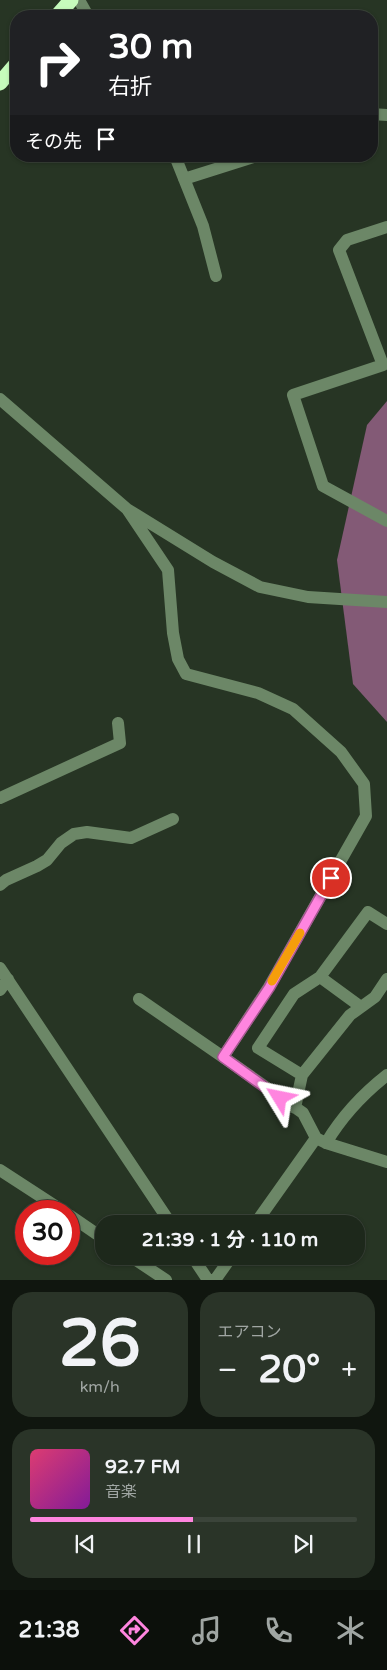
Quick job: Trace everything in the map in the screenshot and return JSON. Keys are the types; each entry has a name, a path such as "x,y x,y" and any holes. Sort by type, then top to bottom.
{"highway":[{"path":"62,10 71,0"},
{"path":"0,82 10,71"}],"street":[{"path":"178,162 204,226 216,276"},
{"path":"184,179 238,162"},
{"path":"387,227 347,240 339,250 385,370 293,395 323,486 387,521"},
{"path":"0,399 127,510 213,562 260,587 308,597 387,602"},
{"path":"127,510 168,570 173,633 178,659 186,674 258,693 293,709 341,752 364,784 366,816 269,988 223,1057"},
{"path":"0,798 120,743 118,723"},
{"path":"0,885 6,880 47,860 61,843 74,834 87,832 131,838 173,819"},
{"path":"302,1075 258,1048 294,994 320,977 368,912 387,924"},
{"path":"0,968 4,984 165,1215"},
{"path":"320,977 361,1007"},
{"path":"294,1108 302,1075 350,1014 375,997 387,979"},
{"path":"139,999 303,1114 321,1140 387,1162"},
{"path":"262,1215 321,1140 376,1083 387,1075"},
{"path":"0,1170 45,1200"},
{"path":"80,1223 95,1233"},
{"path":"144,1265 166,1280"},
{"path":"198,1265 208,1280"},
{"path":"215,1280 226,1265"}],"shaded area":[{"path":"387,401 387,722 353,684 337,560 367,425"}],"slow traffic":[{"path":"272,981 300,933"}],"route":[{"path":"280,1098 223,1057 269,988 331,878"}]}
